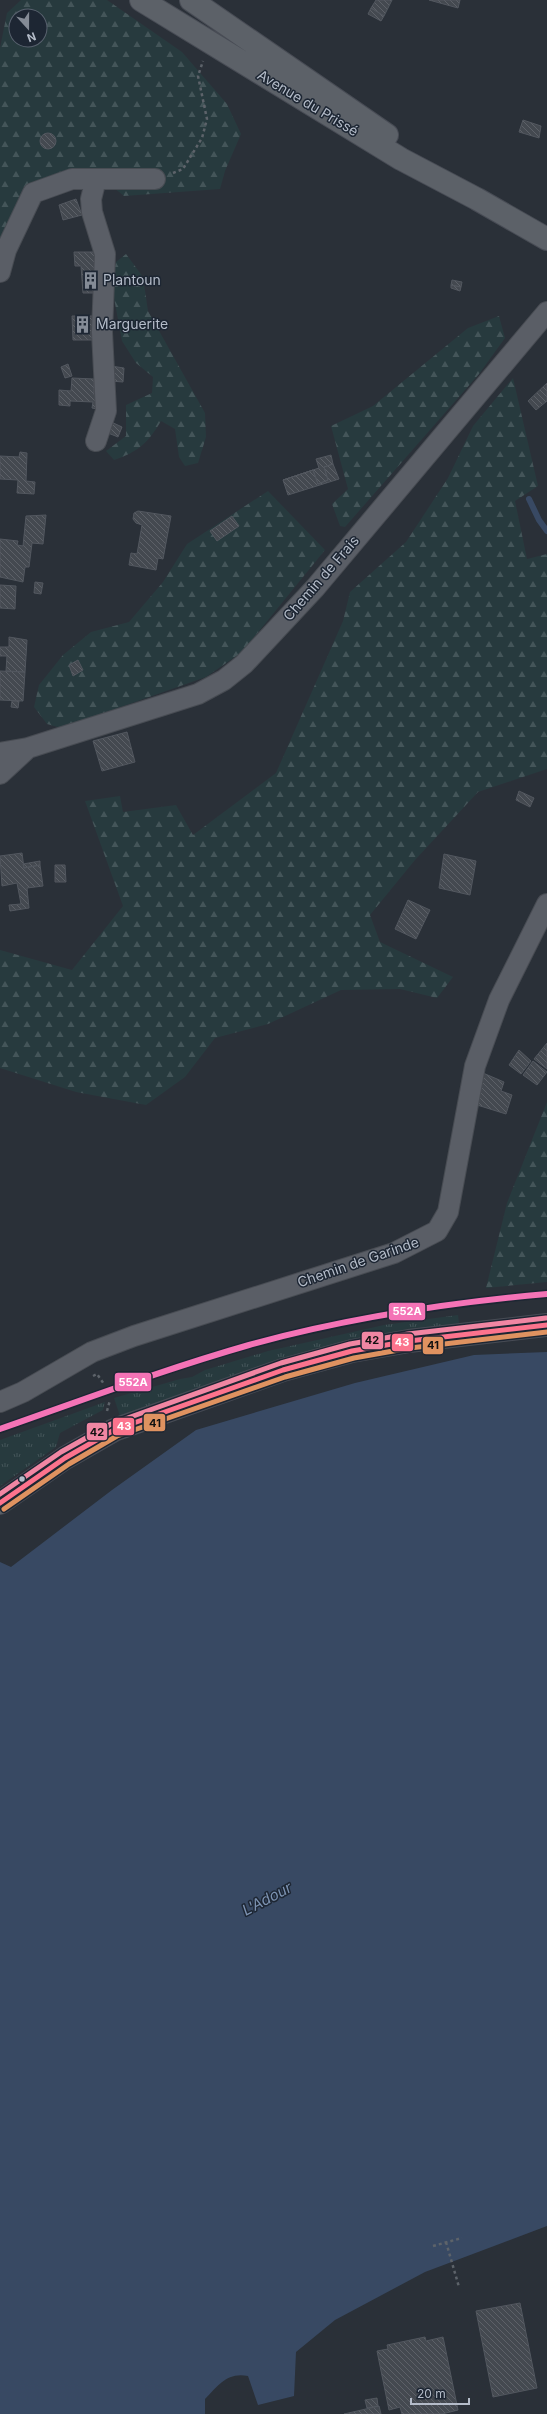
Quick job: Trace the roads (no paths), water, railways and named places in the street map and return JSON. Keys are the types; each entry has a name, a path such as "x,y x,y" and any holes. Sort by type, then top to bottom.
{"main road":[{"name":"Avenue du Prissé","path":"141,0 401,159 478,199 547,239"},
{"name":"Avenue du Prissé","path":"191,0 478,199"},
{"path":"0,1503 65,1458 114,1430 283,1370 352,1351 409,1341 547,1324"}],"street":[{"path":"0,272 6,250 33,193 72,179 155,179"},
{"path":"96,179 91,199 92,212 105,254 102,332 106,411 96,441"},
{"name":"Chemin de Frais","path":"0,753 28,748 198,694 224,680 234,672 315,588 547,312"},
{"name":"Chemin de Frais","path":"0,774 28,748"},
{"name":"Chemin de Garinde","path":"0,1402 23,1392 92,1352 134,1336 394,1253 437,1232 448,1212 475,1066 498,1000 547,904"}],"water":[{"name":"L'Adour","path":"547,1352 547,2226 425,2272 335,2320 296,2352 294,2396 258,2405 248,2376 241,2375 234,2376 224,2381 205,2399 205,2414 0,2414 0,1562 11,1567 112,1490 196,1430 355,1383 474,1355"}],"waterway":[{"path":"529,499 539,520 547,531"}],"place":[{"name":"Plantoun","path":"90,280"},
{"name":"Marguerite","path":"83,324"}]}
